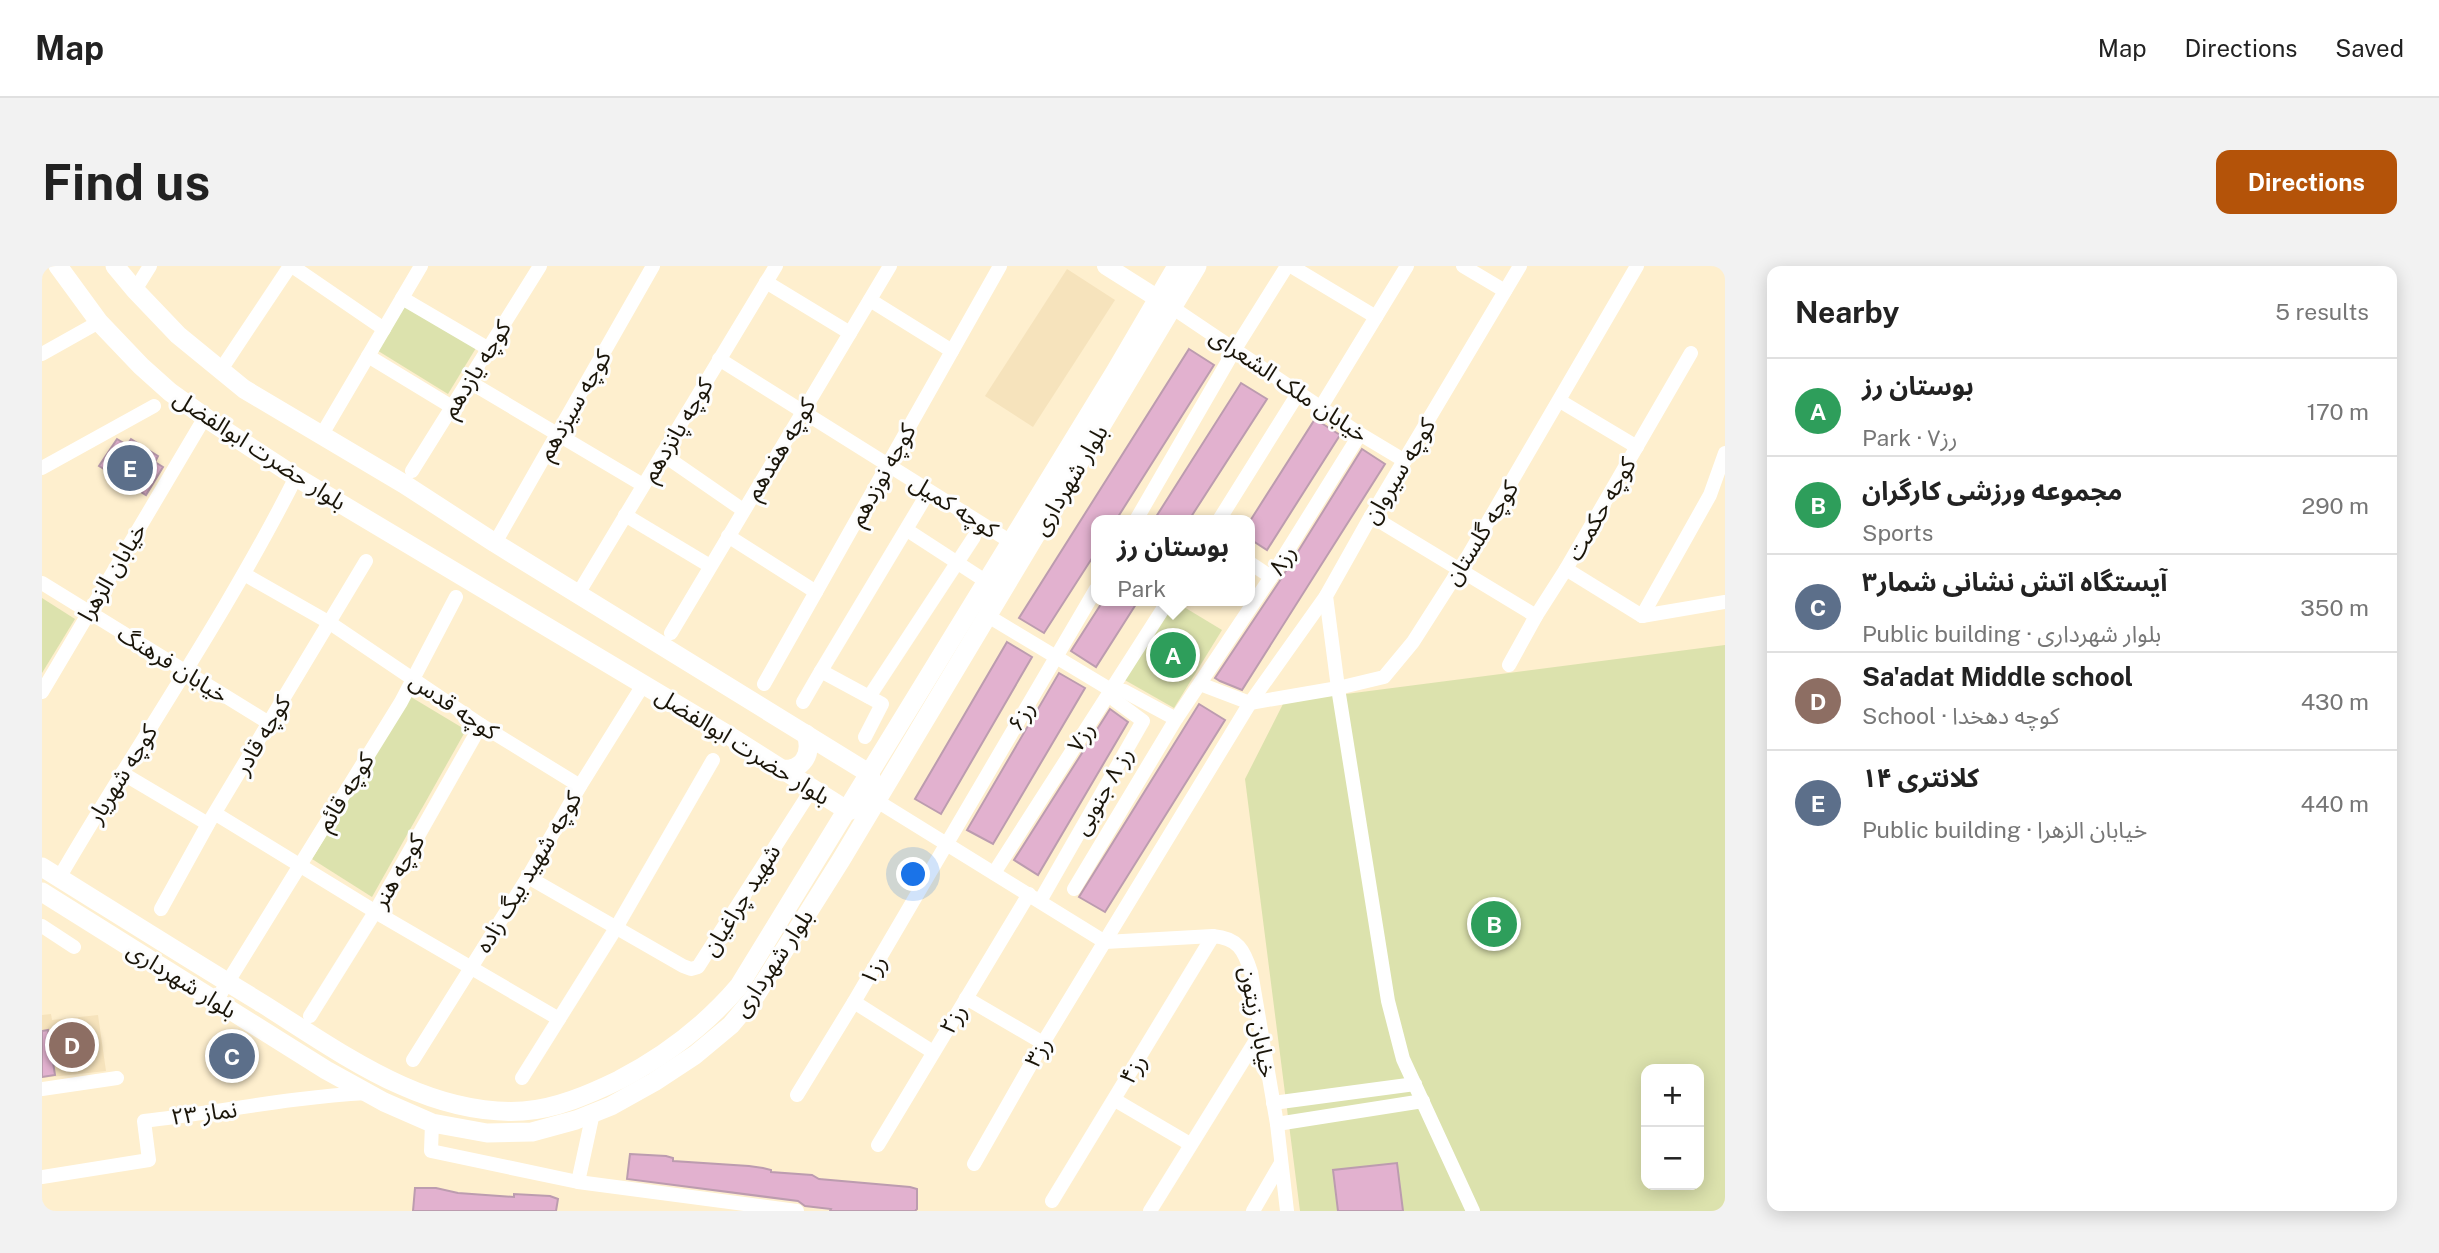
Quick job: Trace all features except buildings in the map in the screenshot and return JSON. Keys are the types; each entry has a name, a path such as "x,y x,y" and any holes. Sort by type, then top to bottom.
{"main road":[{"name":"بلوار حضرت ابوالفضل","path":"58,266 99,322 170,392 296,477 728,735 848,811 877,801"},
{"name":"بلوار حضرت ابوالفضل","path":"115,266 178,335 244,388 404,484 870,774"},
{"name":"بلوار شهرداری","path":"42,892 326,1070 432,1123 487,1133 532,1132 611,1106 695,1055 731,1026 756,995 988,617 1165,303 1177,266"},
{"name":"بلوار شهرداری","path":"50,872 396,1083 440,1101 486,1110 524,1111 564,1102 600,1089 644,1067 683,1041 717,1012 739,986 1012,542 1165,303 1197,266"},
{"path":"779,769 794,769 805,760 809,749 806,734"},
{"path":"870,774 877,801"}],"street":[{"path":"135,290 150,266"},
{"path":"220,371 291,266 384,329"},
{"path":"321,436 421,266"},
{"name":"کوچه سیزدهم","path":"495,543 653,266"},
{"name":"کوچه پانزدهم","path":"578,594 776,266"},
{"name":"کوچه نوزدهم","path":"764,684 1000,266"},
{"path":"1106,266 1165,303"},
{"path":"1139,515 1235,349 1289,266 1376,317"},
{"path":"1321,407 1407,266"},
{"path":"1463,266 1505,291"},
{"name":"کوچه سیروان","path":"1250,703 1326,596 1520,266"},
{"name":"کوچه گلستان","path":"1250,703 1384,677 1413,642 1459,570 1637,266"},
{"name":"کوچه یازدهم","path":"412,471 538,267"},
{"name":"کوچه هفدهم","path":"671,633 870,300 886,268"},
{"path":"766,282 850,333"},
{"path":"402,298 489,349"},
{"path":"870,300 952,351"},
{"name":"خیابان ملک الشعرای","path":"1165,303 1405,461"},
{"path":"42,354 99,322"},
{"name":"کوچه حکمت","path":"1510,665 1691,353"},
{"path":"368,356 452,407"},
{"name":"کوچه کمیل","path":"719,359 1012,542"},
{"path":"468,381 643,485"},
{"path":"1222,515 1299,393"},
{"path":"1560,401 1637,447"},
{"path":"42,468 154,405"},
{"name":"خیابان الزهرا","path":"42,692 205,416"},
{"name":"رز۸","path":"1255,601 1360,433"},
{"path":"1642,616 1710,495 1725,453"},
{"path":"662,454 743,510"},
{"name":"کوچه شهریار","path":"50,872 122,773 186,672 296,477"},
{"path":"803,702 929,491"},
{"path":"625,515 710,566"},
{"path":"1371,516 1536,616"},
{"path":"907,530 987,582"},
{"path":"727,536 816,592"},
{"path":"869,697 974,537"},
{"name":"کوچه قادر","path":"161,909 366,561"},
{"path":"1255,566 1271,577"},
{"path":"1566,569 1642,616 1725,602"},
{"name":"کوچه قدس","path":"244,573 330,623 481,725 580,786"},
{"name":"خیابان فرهنگ","path":"42,583 269,723"},
{"path":"1326,596 1388,1001 1403,1059 1473,1211"},
{"name":"کوچه قائم","path":"216,1001 413,678 456,597"},
{"name":"رز۶","path":"946,844 1091,598"},
{"name":"رز۷","path":"995,873 1165,606"},
{"name":"رز۸","path":"1074,889 1177,719 1252,606"},
{"path":"988,617 1111,690 1125,691 1177,719"},
{"path":"821,671 882,704 865,737"},
{"path":"1200,684 1250,703"},
{"name":"کوچه شهید بیگ زاده","path":"413,1060 528,877 580,786 643,685"},
{"name":"رز ۸ جنوبی","path":"1034,898 1143,721 1116,701 1111,690"},
{"name":"رز۳","path":"974,1164 1043,1043 1250,703"},
{"name":"کوچه هنر","path":"310,1016 375,912 481,725"},
{"path":"522,1078 616,928 713,760"},
{"path":"122,773 299,866 559,1019"},
{"name":"شهید چراغیان","path":"616,928 683,966 691,969 698,967 812,789"},
{"path":"877,801 1105,942"},
{"name":"رز۱","path":"797,1094 946,844"},
{"path":"528,877 616,928"},
{"name":"رز۲","path":"878,1144 966,998 1034,898"},
{"path":"42,926 74,947"},
{"name":"خیابان زیتون","path":"1105,942 1213,936 1227,937 1244,951 1251,972 1277,1124 1287,1211"},
{"name":"رز۴","path":"1052,1200 1213,936"},
{"path":"966,998 1043,1043"},
{"path":"854,1002 933,1052"},
{"path":"1150,1211 1261,1032"},
{"path":"42,1089 117,1078"},
{"path":"1273,1103 1415,1084"},
{"name":"نماز ۲۳","path":"42,1177 149,1160 144,1121 335,1095 368,1093"},
{"path":"1115,1100 1190,1144"},
{"path":"1277,1124 1423,1101"},
{"path":"578,1182 593,1113"},
{"path":"432,1123 431,1151 578,1182 797,1211"},
{"path":"1253,1211 1281,1163"}],"shaded area":[{"path":"1067,269 1115,300 1033,427 985,396"},
{"path":"51,1014 52,1020 98,1015 106,1071 42,1078 42,1015"}],"green space":[{"path":"403,304 476,348 448,394 375,349"},
{"path":"42,598 75,619 42,673"},
{"path":"1171,606 1182,606 1222,630 1174,708 1123,679"},
{"path":"1725,645 1725,1211 1300,1211 1245,779 1284,702"},
{"path":"411,697 466,730 372,897 312,859"}],"place":[{"name":"کلانتری ۱۴","path":"130,468"},
{"name":"بوستان رز","path":"1173,655"},
{"name":"مجموعه ورزشی کارگران","path":"1494,924"},
{"name":"Sa'adat Middle school","path":"72,1045"},
{"name":"آیستگاه اتش نشانی شمار۳","path":"232,1056"}]}
